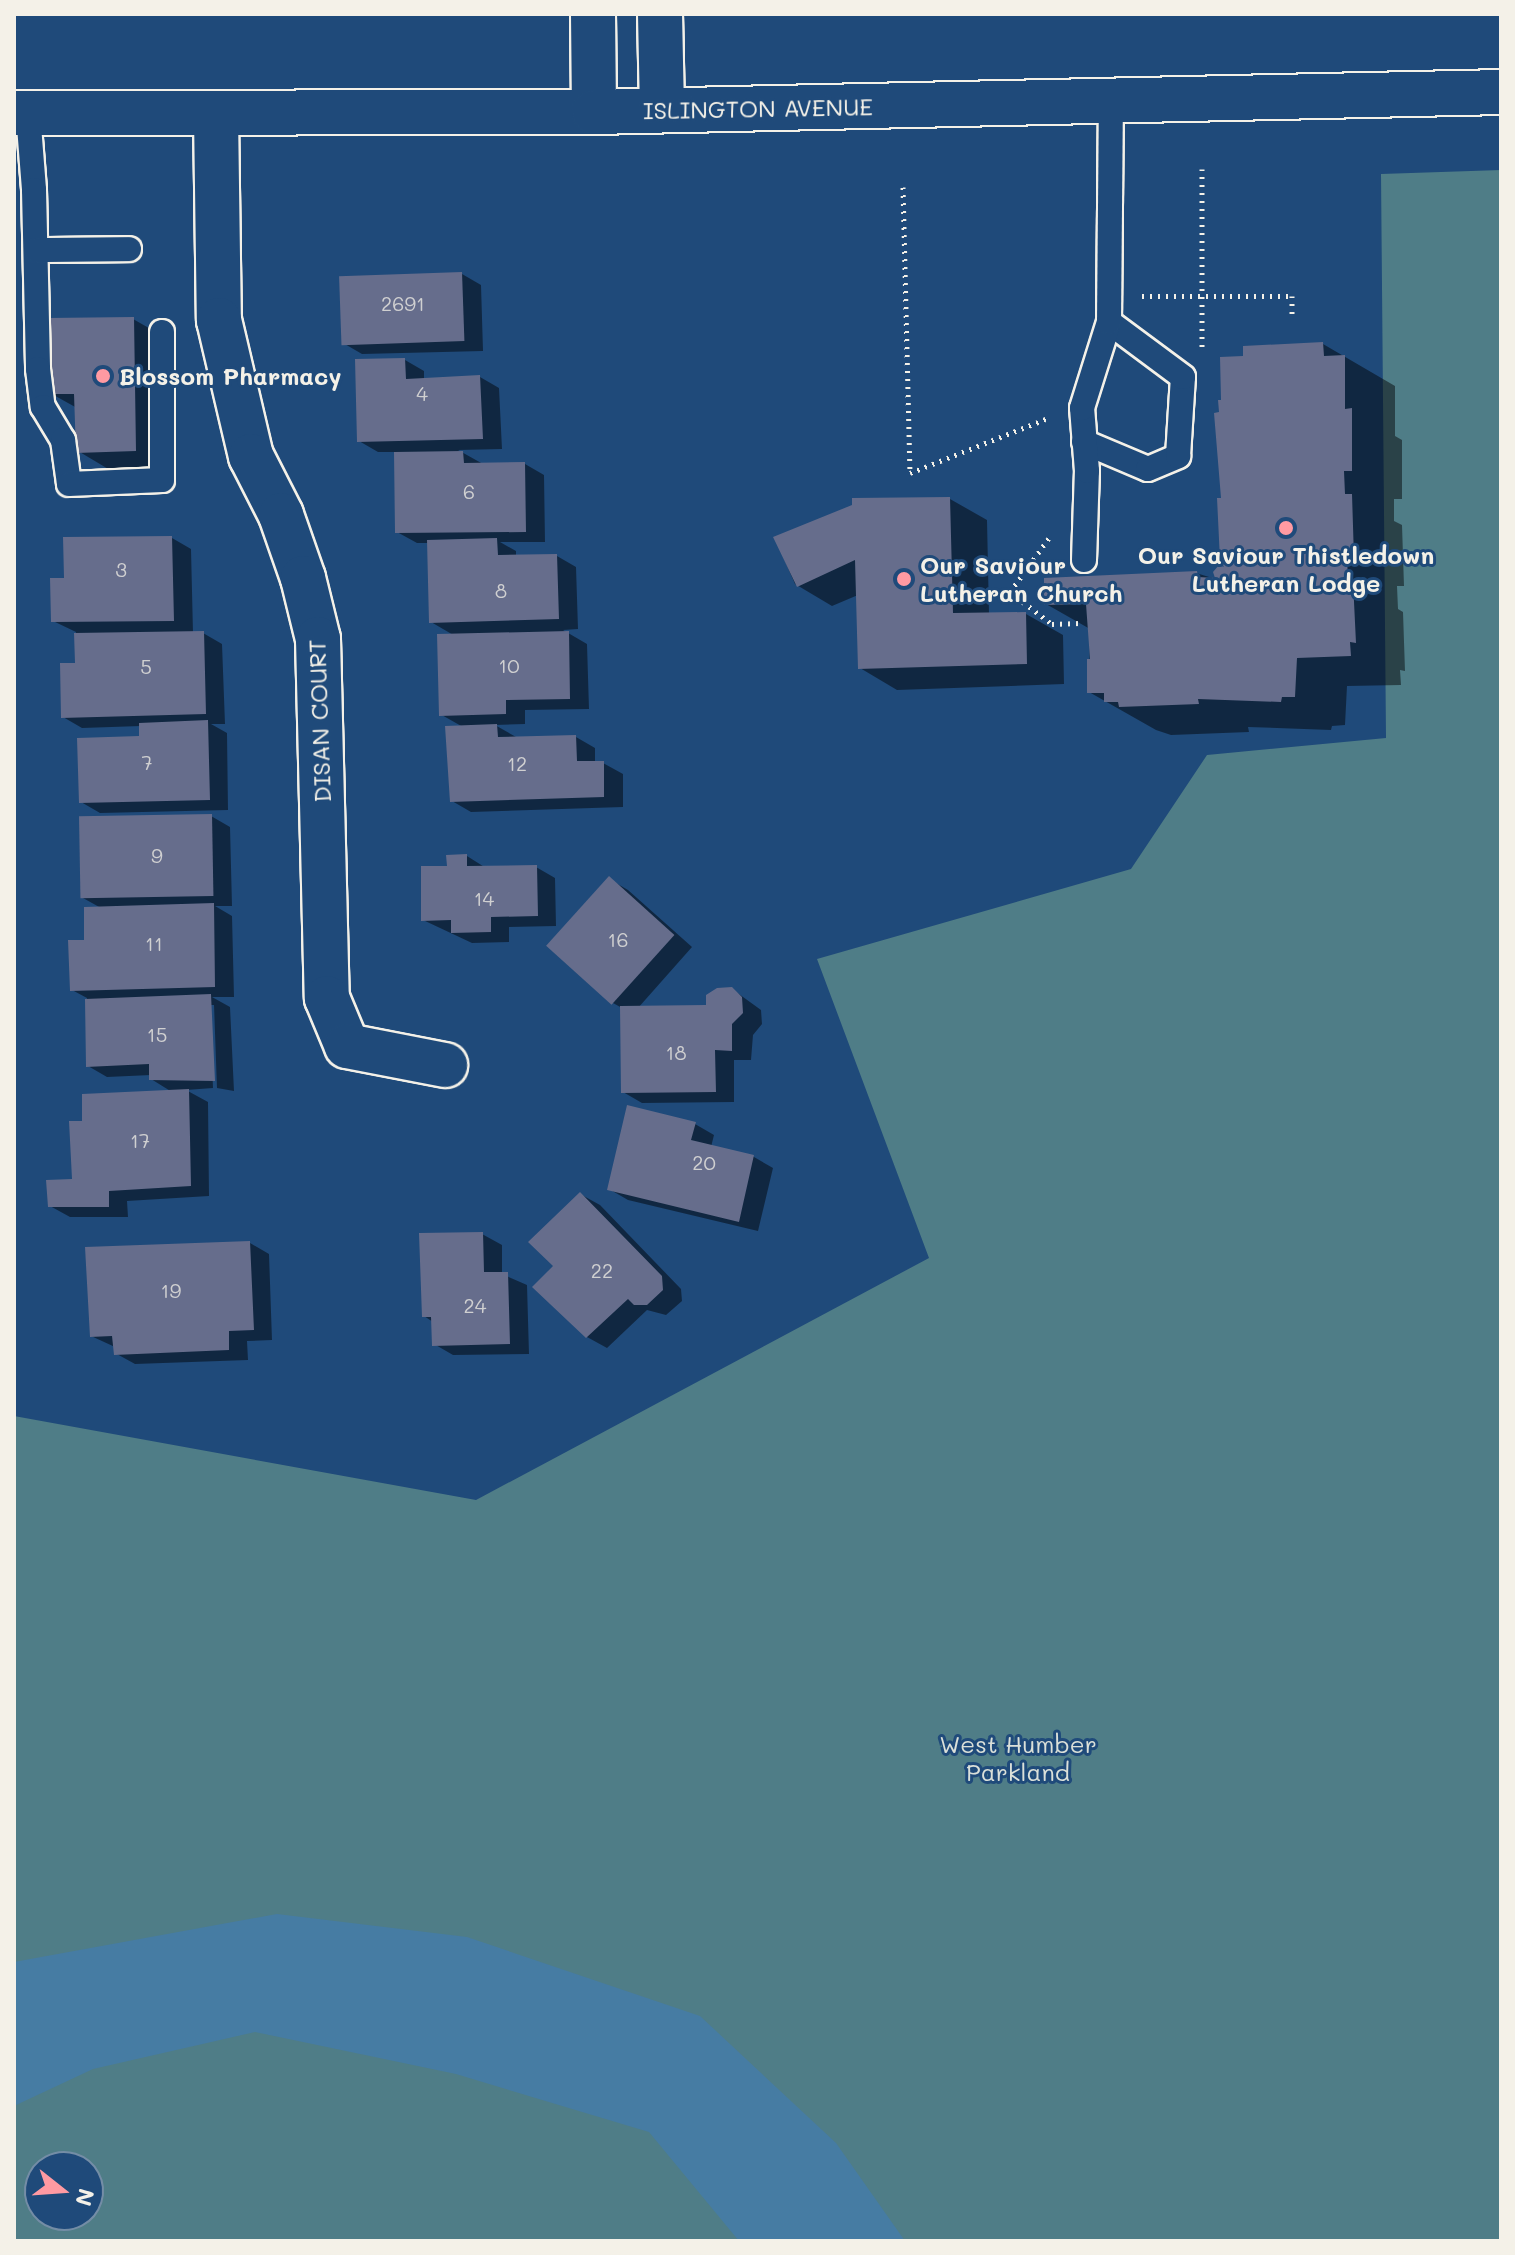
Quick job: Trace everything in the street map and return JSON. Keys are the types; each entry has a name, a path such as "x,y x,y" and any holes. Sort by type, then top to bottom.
{"main road":[{"path":"593,14 594,112"},
{"path":"660,14 662,110"},
{"name":"ISLINGTON AVENUE","path":"21,113 594,112 1501,92"},
{"name":"DISAN COURT","path":"216,115 219,320 251,456 281,515 303,578 318,639 327,998 347,1046 445,1065"}],"lane":[{"path":"1084,560 1082,408 1109,322 1111,100"},
{"path":"21,113 36,250 38,369 43,407 63,440 69,484 162,480 162,332"},
{"path":"36,250 129,249"},
{"path":"1084,442 1148,469 1178,456 1183,377 1109,322"}],"path":[{"path":"1202,169 1202,354"},
{"path":"903,187 910,473 1048,417 1049,431"},
{"path":"1109,296 1292,296 1292,319"},
{"path":"1010,592 1053,533"},
{"path":"970,594 1010,592 1052,624 1080,623"}],"green space":[{"name":"West Humber Parkland","path":"1501,170 1501,2241 14,2241 14,1416 476,1500 929,1258 817,959 1131,869 1207,755 1386,738 1381,174"}],"water":[{"path":"277,1914 467,1937 700,2016 836,2143 905,2241 739,2241 649,2132 456,2074 255,2032 93,2069 14,2106 14,1962"}],"building":[{"path":"462,272 464,341 341,345 339,276"},
{"path":"134,317 136,451 76,453 74,394 48,394 47,318"},
{"name":"Our Saviour Thistledown Lutheran Lodge","path":"1323,342 1324,356 1345,355 1345,409 1352,408 1352,471 1344,471 1345,494 1352,494 1354,558 1347,558 1348,580 1353,581 1356,643 1350,642 1351,656 1297,658 1295,697 1282,697 1281,702 1198,699 1199,704 1119,707 1118,702 1104,702 1104,693 1087,693 1087,659 1090,659 1086,604 1044,605 1044,578 1197,571 1198,577 1215,578 1213,572 1219,565 1224,567 1220,560 1217,498 1221,498 1214,413 1219,412 1218,400 1221,400 1220,357 1243,356 1243,346"},
{"path":"405,358 406,379 480,375 483,439 357,442 355,359"},
{"path":"463,451 464,463 525,462 526,532 395,533 394,452"},
{"name":"Our Saviour Lutheran Church","path":"950,497 953,613 1026,612 1027,664 858,669 855,560 797,587 773,537 852,505 852,498"},
{"path":"172,536 174,621 51,622 50,578 64,578 63,537"},
{"path":"497,538 498,555 557,554 559,619 429,623 427,540"},
{"path":"204,631 206,714 61,718 60,663 75,663 74,633"},
{"path":"569,631 570,699 506,700 506,714 439,716 437,634"},
{"path":"208,720 210,800 79,803 77,738 139,736 139,723"},
{"path":"497,724 498,737 576,735 577,761 604,761 604,797 450,802 445,726"},
{"path":"212,814 213,896 80,898 79,816"},
{"path":"467,854 467,866 537,865 538,916 491,917 491,932 451,933 451,920 421,921 421,866 447,866 446,855"},
{"path":"609,876 674,935 611,1005 546,946"},
{"path":"214,903 215,987 70,991 68,940 84,940 84,907"},
{"path":"732,987 742,997 743,1013 732,1024 732,1051 715,1050 716,1092 621,1093 620,1006 706,1005 706,995 717,988"},
{"path":"211,994 215,1081 149,1080 149,1064 86,1067 85,999"},
{"path":"189,1089 191,1186 109,1191 109,1207 48,1207 46,1180 72,1179 69,1121 82,1121 82,1094"},
{"path":"627,1105 696,1122 691,1140 754,1155 739,1222 607,1190"},
{"path":"580,1192 662,1276 663,1290 647,1305 634,1305 628,1299 586,1338 532,1287 553,1266 528,1242"},
{"path":"483,1232 484,1272 508,1272 510,1344 432,1346 431,1317 422,1317 419,1233"},
{"path":"250,1241 254,1330 229,1331 229,1350 114,1355 112,1336 90,1337 85,1247"}],"place":[{"name":"Blossom Pharmacy","path":"103,376"},
{"name":"Our Saviour Thistledown Lutheran Lodge","path":"1286,528"},
{"name":"Our Saviour Lutheran Church","path":"904,579"}]}
